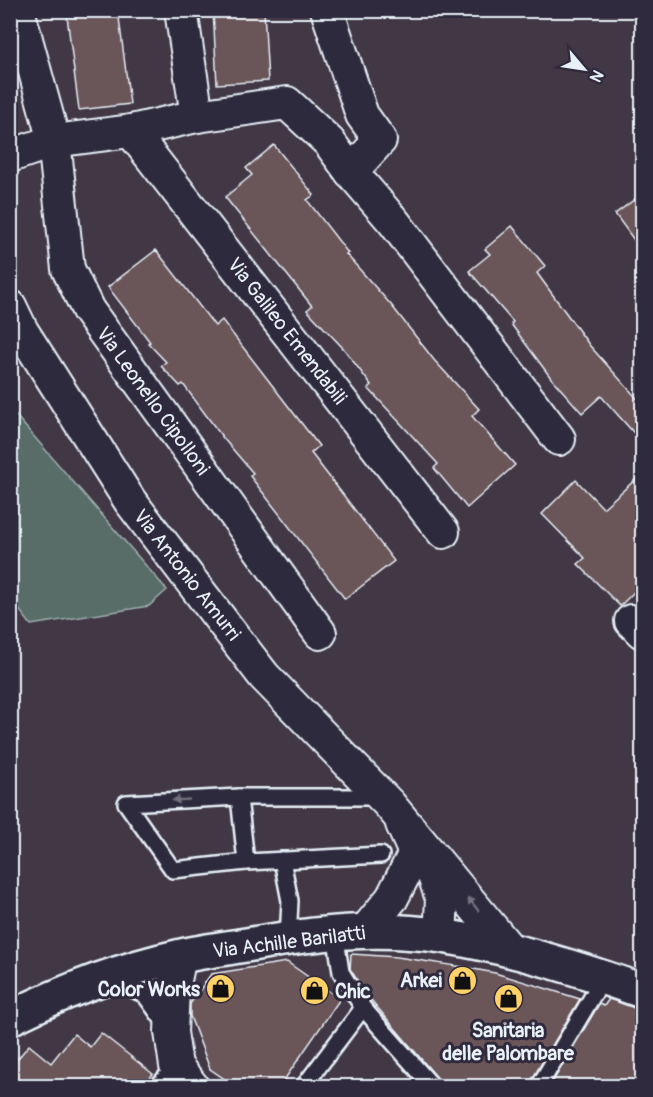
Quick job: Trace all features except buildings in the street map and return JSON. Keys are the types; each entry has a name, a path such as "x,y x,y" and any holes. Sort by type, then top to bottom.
{"street":[{"name":"Via Leonello Cipolloni","path":"18,10 54,141 68,269 88,310 320,633"},
{"path":"181,10 197,116"},
{"path":"327,10 362,115 380,140 351,172"},
{"path":"10,156 54,141 131,131 197,116 287,103 329,142 351,172 394,222 559,439"},
{"path":"329,142 362,115"},
{"name":"Via Galileo Emendabili","path":"131,131 443,532"},
{"name":"Via Antonio Amurri","path":"10,306 22,331 130,501 264,676 394,811 419,849 510,950"},
{"path":"350,932 392,898 419,849"},
{"path":"419,849 419,901 427,919 440,936"},
{"name":"Via Achille Barilatti","path":"10,1018 116,974 180,956 288,938 350,932 440,936 510,950 604,977 642,992"},
{"path":"175,1080 171,1032 173,990 180,956"}],"lane":[{"path":"381,855 246,862 173,870 126,803 239,797 369,796 394,811"},
{"path":"239,797 246,862"},
{"path":"282,860 290,901 288,938"},
{"path":"350,932 341,972 363,1008 432,1086"},
{"path":"539,1086 604,977"},
{"path":"119,983 145,995 171,1032"},
{"path":"304,1086 363,1008"}],"green space":[{"path":"11,410 167,590 149,606 31,625 11,599"}],"place":[{"name":"Arkei","path":"463,980"},
{"name":"Color Works","path":"221,989"},
{"name":"Chic","path":"314,991"},
{"name":"Sanitaria delle Palombare","path":"508,999"}]}
